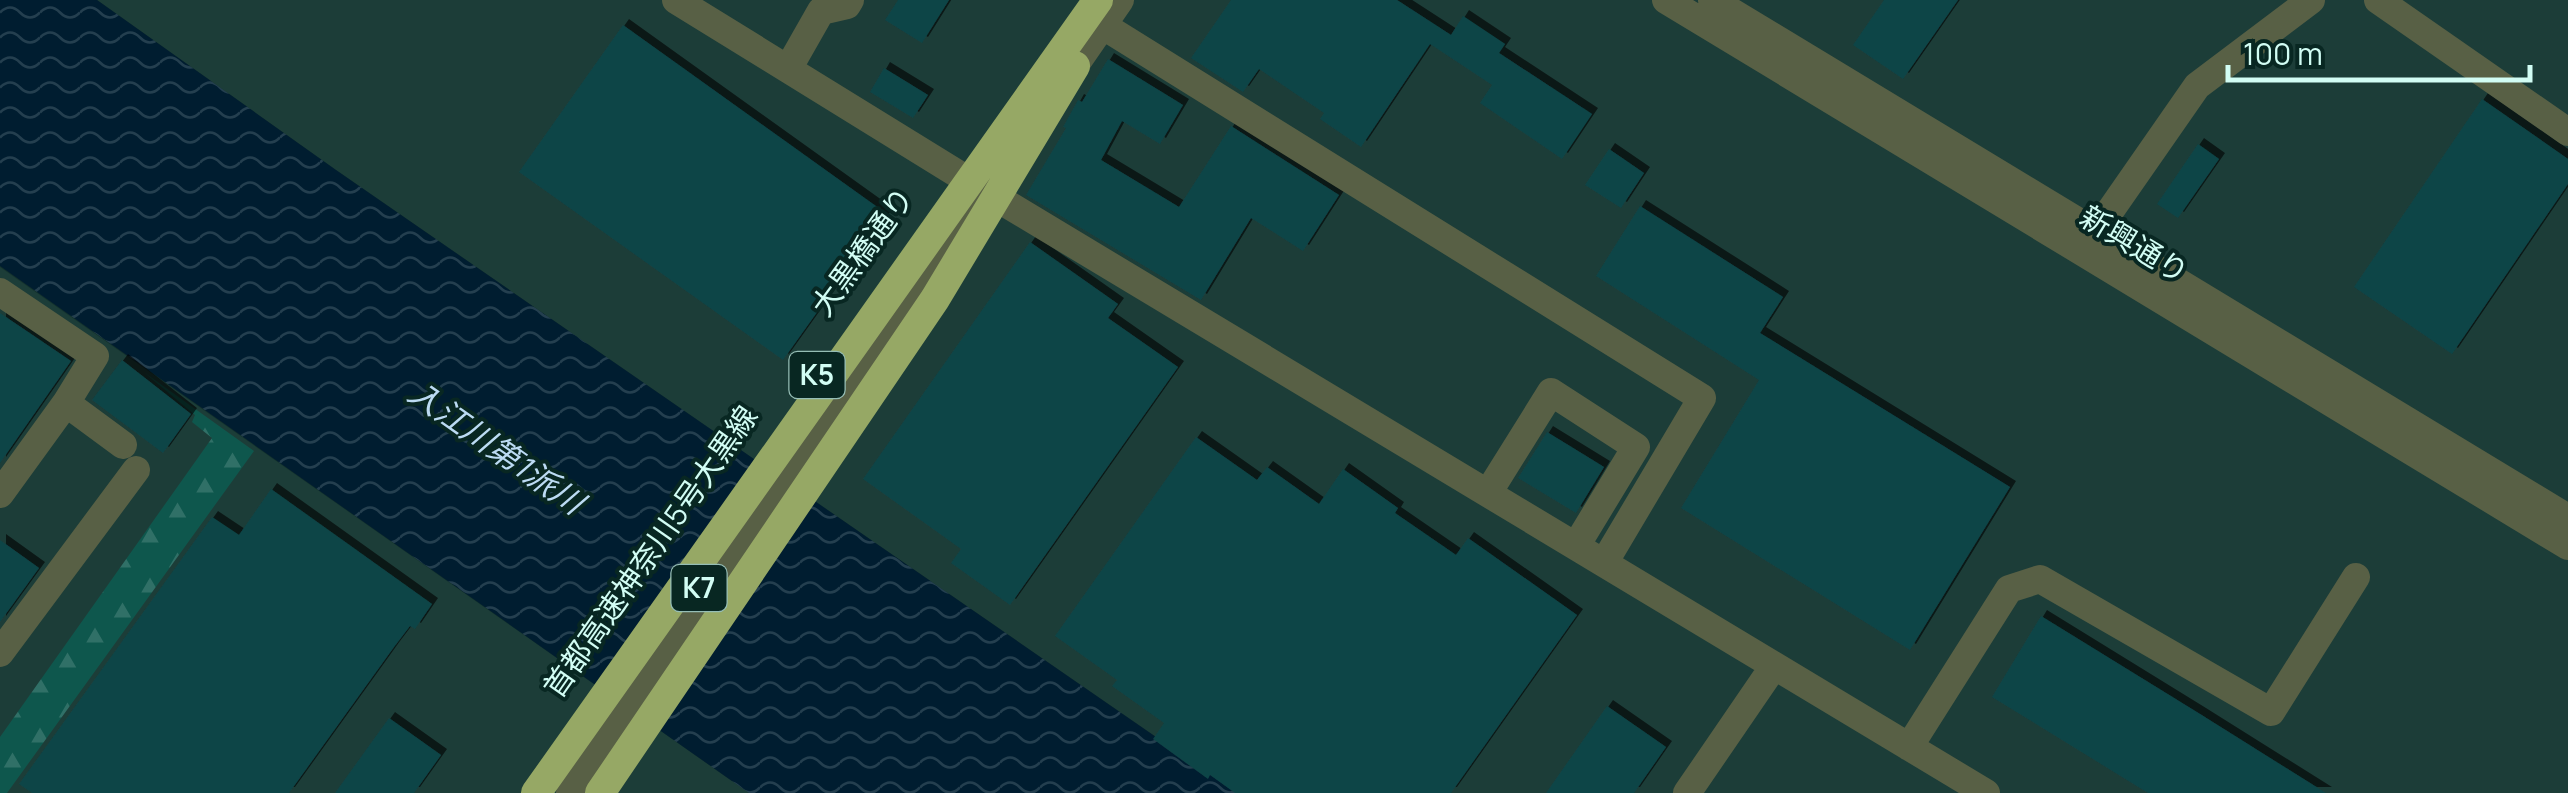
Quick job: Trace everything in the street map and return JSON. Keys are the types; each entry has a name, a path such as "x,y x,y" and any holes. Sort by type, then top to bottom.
{"highway":[{"name":"首都高速神奈川5号大黒線","path":"554,751 1081,0"},
{"name":"K5","path":"531,793 1109,6"},
{"path":"600,793 935,299 1109,6"},
{"name":"K7","path":"562,793 677,622 831,380"},
{"name":"K5","path":"515,793 554,751"},
{"path":"531,793 554,751"}],"street":[{"path":"676,0 987,192 1986,793"},
{"path":"788,69 812,5 847,5 850,0"},
{"name":"大黒橋通り","path":"531,793 764,456 830,353 1081,0"},
{"name":"新興通り","path":"1666,0 2568,518"},
{"name":"新興通り","path":"1712,0 2568,546"},
{"path":"2088,241 2197,86 2311,0"},
{"path":"2378,0 2568,132"},
{"path":"570,793 787,474 987,192 1109,6 1702,398 1604,563"},
{"path":"0,292 95,356 0,494"},
{"path":"1488,493 1551,392 1636,447 1576,546"},
{"path":"1,650 129,457 66,402"},
{"path":"1909,747 2009,589 2040,580 2271,712 2356,577"},
{"path":"1687,793 1774,666"}],"shaded area":[{"path":"97,0 2568,0 2568,793 1237,793 336,170"},
{"path":"0,267 749,793 0,793"}],"green space":[{"path":"145,373 254,451 7,793 0,793 0,737 212,438 192,422 195,415"}],"water":[{"name":"入江川第1派川","path":"0,0 97,0 336,170 1237,793 749,793 0,266"}],"building":[{"path":"898,0 949,0 922,43 885,20"},
{"path":"1231,0 1397,0 1451,35 1463,16 1505,44 1499,53 1592,114 1562,159 1480,103 1492,85 1430,44 1361,147 1320,119 1324,113 1259,69 1243,92 1191,58"},
{"path":"1884,0 1958,0 1903,79 1853,45"},
{"path":"623,25 887,214 783,360 519,172"},
{"path":"1108,59 1183,105 1160,144 1122,121 1101,160 1179,207 1231,126 1339,195 1303,251 1251,218 1201,300 1026,195 1078,100 1082,102"},
{"path":"884,68 928,95 913,118 870,92"},
{"path":"2482,99 2568,159 2568,184 2452,354 2354,287"},
{"path":"2198,144 2219,159 2178,218 2157,204"},
{"path":"1609,149 1644,173 1621,208 1585,185"},
{"path":"1640,206 1783,297 1760,333 2010,487 1910,650 1681,508 1759,380 1596,276"},
{"path":"1030,242 1118,304 1108,318 1178,367 1010,605 951,563 961,549 863,479"},
{"path":"0,313 71,361 0,463"},
{"path":"122,360 191,414 163,453 92,400"},
{"path":"1547,432 1604,467 1576,513 1518,478"},
{"path":"1196,437 1257,480 1267,467 1319,504 1343,469 1398,508 1395,513 1456,555 1468,538 1577,615 1451,793 1235,793 1210,775 1208,779 1153,739 1164,723 1112,686 1117,680 1055,636"},
{"path":"271,489 432,604 415,629 410,626 394,647 289,793 32,793 19,784 212,517 239,535"},
{"path":"0,540 39,568 0,622"},
{"path":"2041,616 2326,793 2148,793 1992,697"},
{"path":"1607,706 1666,747 1634,793 1546,793"},
{"path":"389,718 441,755 414,793 335,793"}]}
